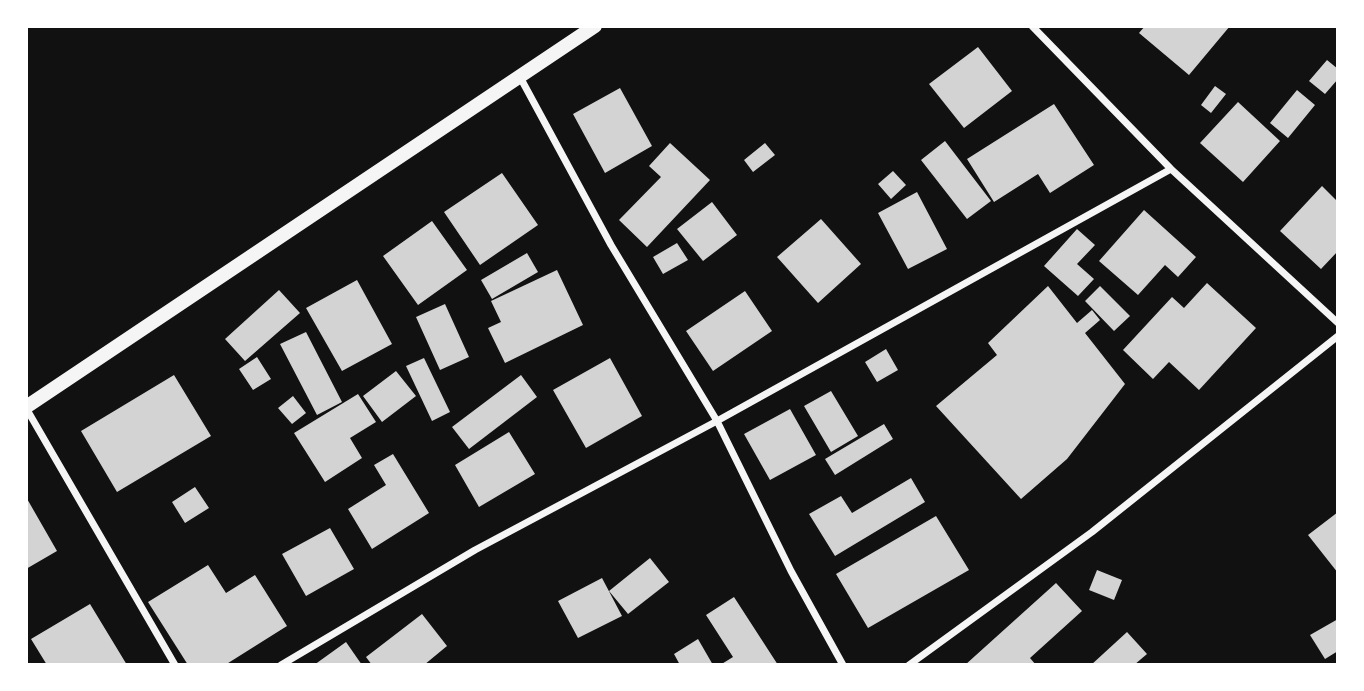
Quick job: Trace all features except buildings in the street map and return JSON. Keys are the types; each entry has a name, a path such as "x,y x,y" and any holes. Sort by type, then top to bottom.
{"main road":[{"path":"26,408 595,26"}],"street":[{"path":"1032,26 1171,169 1338,323"},
{"path":"520,77 611,244 717,421 791,571 844,665"},
{"path":"281,665 475,550 717,421 1171,169"},
{"path":"909,665 1093,531 1338,336"},
{"path":"26,408 174,665"}]}
